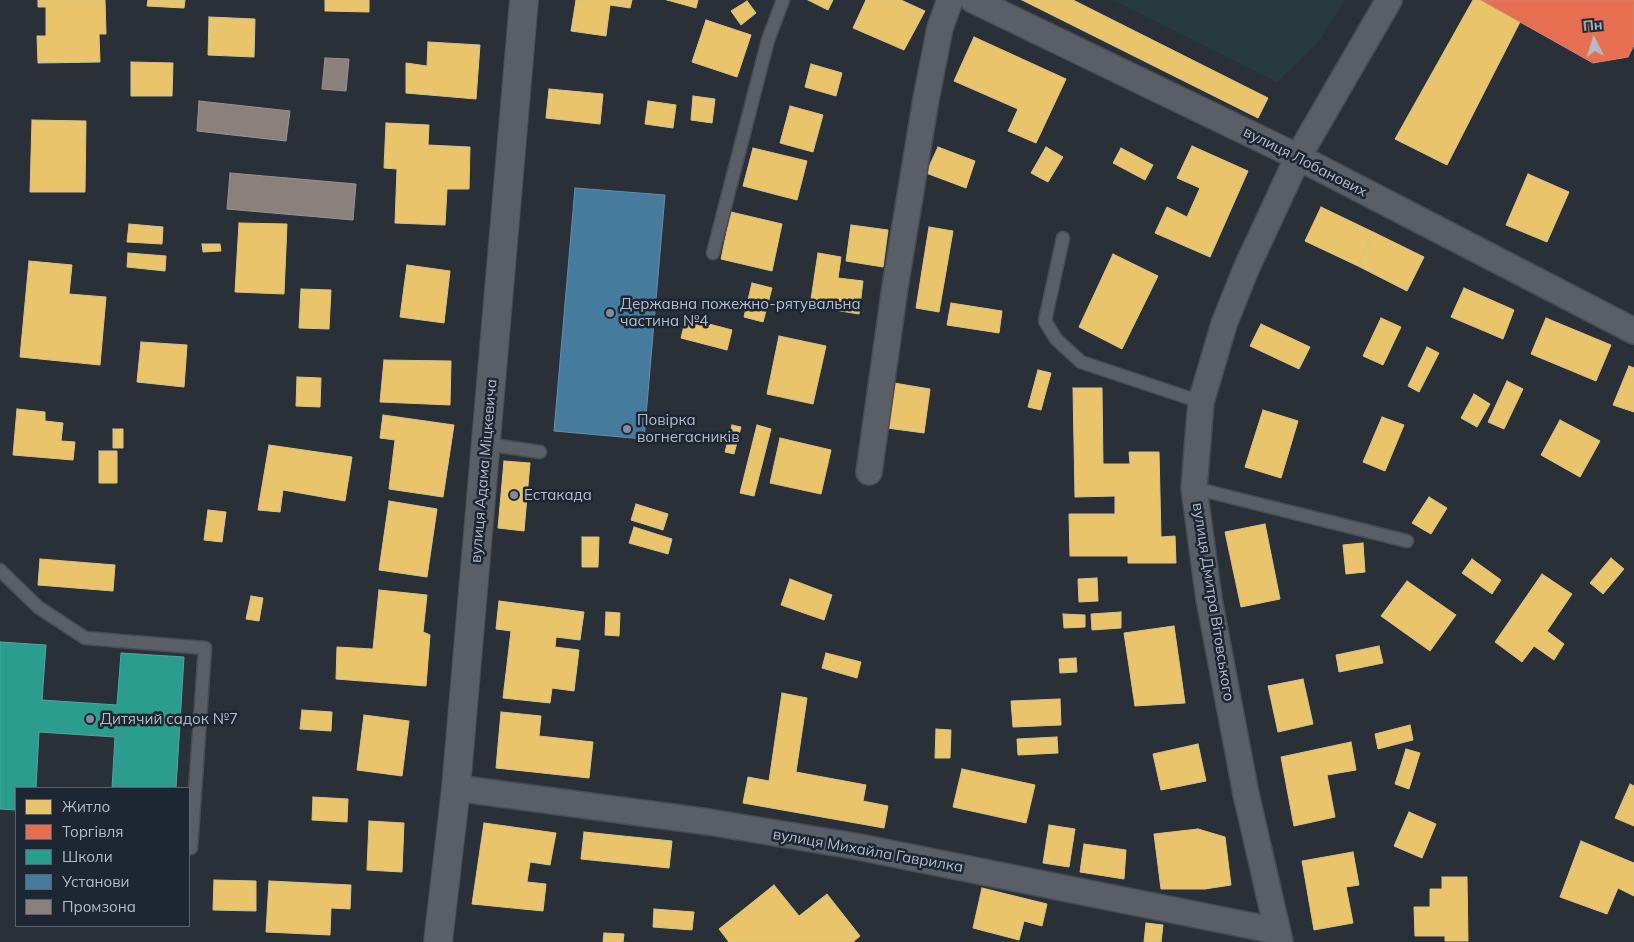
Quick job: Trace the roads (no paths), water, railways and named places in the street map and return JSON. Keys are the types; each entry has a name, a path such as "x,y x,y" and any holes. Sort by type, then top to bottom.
{"street":[{"name":"вулиця Адама Міцкевича","path":"438,942 456,788 524,0"},
{"path":"869,472 895,287 926,99 940,28 950,0"},
{"name":"вулиця Лобанових","path":"973,0 1298,157 1634,330"},
{"name":"вулиця Дмитра Вітовського","path":"1278,936 1246,794 1209,599 1194,488 1201,402 1224,324 1246,269 1298,157 1389,0"},
{"name":"вулиця Михайла Гаврилка","path":"456,788 709,822 854,846 1278,936"}],"lane":[{"path":"713,253 768,40 783,0"},
{"path":"1063,238 1045,321 1056,339 1081,362 1201,402"},
{"path":"486,444 540,452"},
{"path":"1194,488 1406,540"},
{"path":"0,570 38,607 85,638 205,648 190,848"}],"place":[{"name":"Державна пожежно-рятувальна частина №4","path":"610,313"},
{"name":"Повірка вогнегасників","path":"627,429"},
{"name":"Естакада","path":"514,495"},
{"name":"Дитячий садок №7","path":"90,719"}]}
